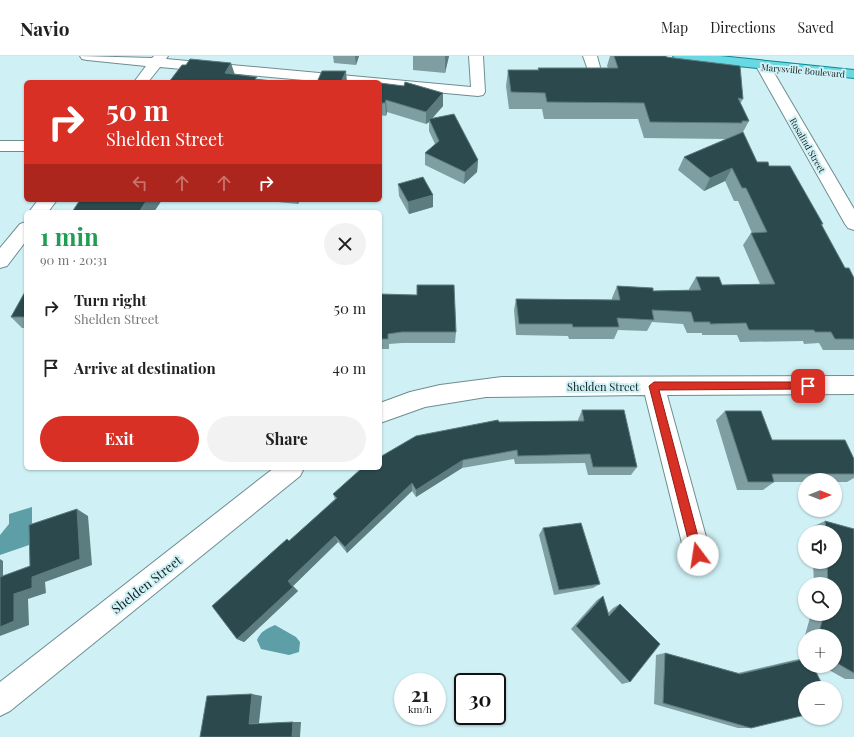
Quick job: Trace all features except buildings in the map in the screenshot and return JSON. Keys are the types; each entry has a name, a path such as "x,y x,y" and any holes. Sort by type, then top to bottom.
{"main road":[{"name":"Marysville Boulevard","path":"680,56 761,61 854,74"},
{"name":"Marysville Boulevard","path":"781,56 854,62"}],"street":[{"path":"87,56 159,59 354,80"},
{"path":"382,83 478,92 476,56"},
{"path":"143,80 159,59"},
{"name":"Rosalind Street","path":"761,61 854,224"},
{"path":"0,146 24,146"},
{"path":"40,210 46,202"},
{"path":"0,261 24,231"},
{"name":"Shelden Street","path":"382,411 428,395 465,389 502,386 854,385"},
{"path":"654,386 698,555"},
{"name":"Shelden Street","path":"0,701 289,470"}],"water":[{"path":"32,507 32,544 0,555 0,535 9,524 9,514"},
{"path":"275,625 296,637 300,642 299,652 289,655 261,649 257,640 260,634"}],"route":[{"path":"698,555 654,386 808,386"}]}
